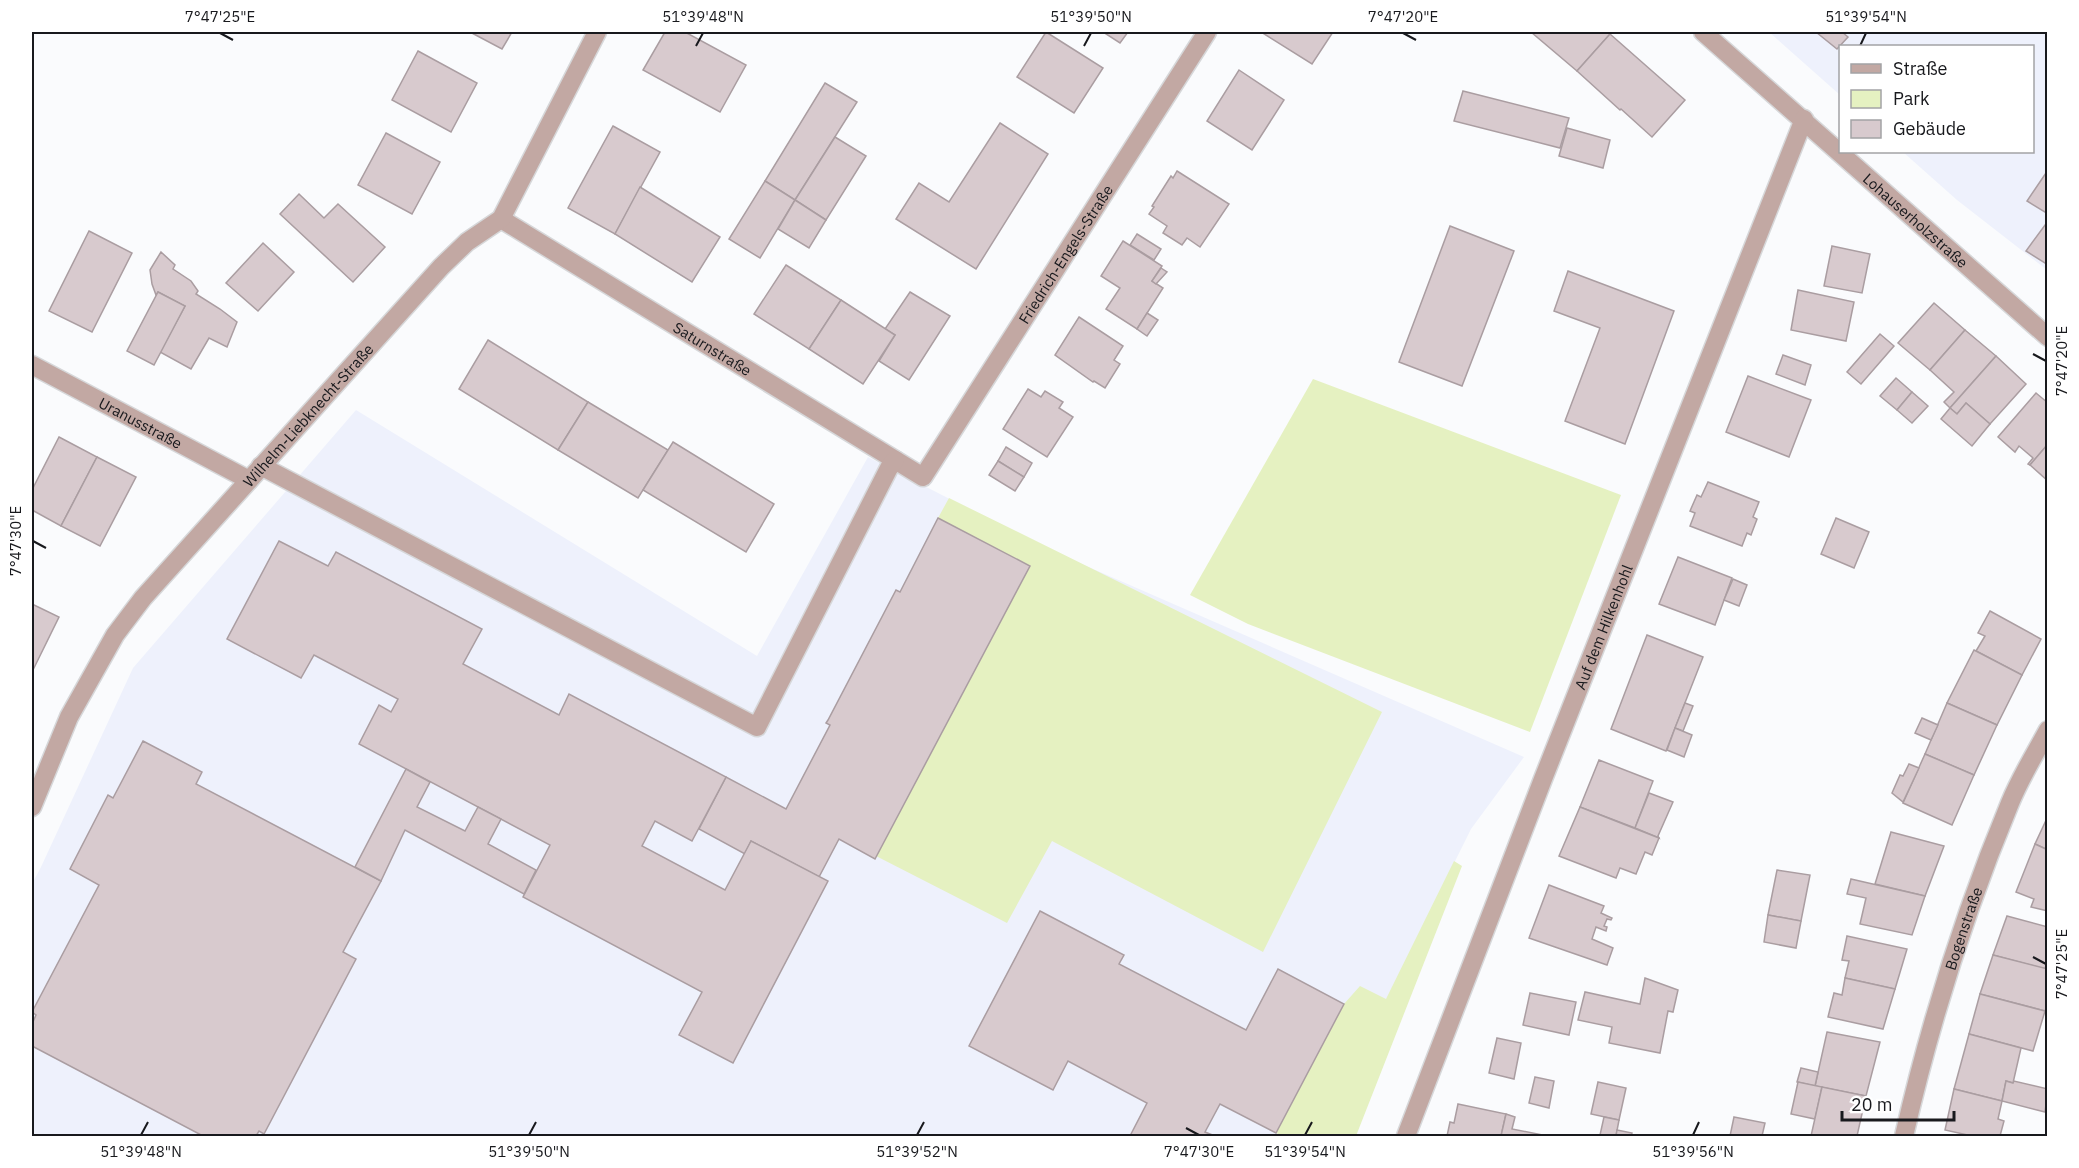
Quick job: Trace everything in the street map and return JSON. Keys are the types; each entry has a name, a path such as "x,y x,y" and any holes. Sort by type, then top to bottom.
{"street":[{"name":"Wilhelm-Liebknecht-Straße","path":"32,807 69,717 115,635 144,598 441,267 467,242 501,219 597,32"},
{"name":"Friedrich-Engels-Straße","path":"923,477 1207,32"},
{"name":"Lohauserholzstraße","path":"1703,32 1839,150"},
{"name":"Auf dem Hilkenhohl","path":"1406,1137 1543,779 1804,119"},
{"name":"Lohauserholzstraße","path":"1842,153 2048,337"},
{"name":"Saturnstraße","path":"501,219 923,477"},
{"name":"Uranusstraße","path":"32,365 255,473 757,727 895,460"},
{"name":"Bogenstraße","path":"1904,1137 1922,1057 1962,929 2010,801 2048,730"}],"shaded area":[{"path":"1769,32 2047,32 2047,270 1957,200 1904,153 2034,153 2034,45 1839,45 1839,94"},
{"path":"356,410 757,656 868,457 1045,548 1524,757 1471,829 1386,1000 1276,1133 1283,1136 32,1136 32,884 133,668"}],"green space":[{"path":"1313,379 1621,495 1530,732 1248,624 1190,595"},
{"path":"949,498 1382,712 1263,952 1052,841 1007,923 876,856 1029,566 940,520 938,518"},
{"path":"1454,861 1462,866 1356,1136 1283,1136 1276,1133 1344,1004 1360,986 1386,999"}],"building":[{"path":"470,32 512,32 502,49"},
{"path":"665,32 685,32 746,65 720,112 643,70"},
{"path":"1046,32 1103,68 1074,113 1017,77"},
{"path":"1103,32 1128,32 1120,43"},
{"path":"1261,32 1333,32 1312,64"},
{"path":"1531,32 1607,32 1610,34 1577,71"},
{"path":"1816,32 1842,32 1848,37 1837,49"},
{"path":"1610,34 1685,100 1652,137 1577,71"},
{"path":"418,51 477,83 451,132 392,100"},
{"path":"1239,70 1284,100 1252,150 1207,121"},
{"path":"825,83 857,102 795,200 765,181"},
{"path":"1463,91 1569,118 1560,148 1454,121"},
{"path":"1000,123 1048,154 976,269 896,219 919,183 949,202"},
{"path":"613,126 660,152 615,234 568,208"},
{"path":"1567,128 1610,140 1603,168 1559,156"},
{"path":"386,133 440,162 412,214 358,185"},
{"path":"835,137 866,156 826,220 795,200"},
{"path":"2048,170 2048,214 2027,201"},
{"path":"1177,171 1229,204 1200,247 1187,238 1182,245 1163,233 1167,226 1149,214 1171,176 1173,178"},
{"path":"765,181 795,200 760,258 729,239"},
{"path":"640,187 720,237 692,282 615,234"},
{"path":"299,194 324,218 338,204 385,247 353,282 280,214"},
{"path":"795,200 826,220 809,248 778,229"},
{"path":"2048,221 2048,265 2026,251"},
{"path":"1450,226 1514,251 1462,386 1399,362"},
{"path":"89,231 132,253 92,332 49,311"},
{"path":"1137,234 1161,249 1154,260 1130,245"},
{"path":"1123,241 1162,266 1152,281 1163,288 1137,329 1106,309 1120,288 1101,276"},
{"path":"263,243 294,272 258,311 226,283"},
{"path":"1832,246 1870,254 1862,293 1824,286"},
{"path":"161,252 175,265 173,269 191,281 198,291 196,294 237,322 227,347 209,338 191,369 160,352 185,306 158,292 156,295 150,270"},
{"path":"786,265 841,300 809,349 754,314"},
{"path":"1161,268 1167,272 1156,284 1152,281"},
{"path":"1568,271 1674,311 1625,444 1565,421 1600,328 1554,311"},
{"path":"1798,290 1854,302 1846,341 1791,330"},
{"path":"158,292 185,306 154,365 127,351"},
{"path":"910,292 950,316 909,380 879,361 895,335 885,329"},
{"path":"841,300 895,335 863,384 809,349"},
{"path":"1934,303 1965,330 1930,370 1898,343"},
{"path":"1147,313 1158,320 1147,336 1137,329"},
{"path":"1079,317 1123,346 1114,360 1120,364 1105,388 1055,355"},
{"path":"1965,330 1996,356 1950,408 1944,402 1954,392 1930,370"},
{"path":"1880,334 1894,346 1861,384 1847,372"},
{"path":"488,340 588,402 558,450 459,389"},
{"path":"1783,355 1811,365 1805,385 1776,374"},
{"path":"1996,356 2026,384 1990,424 1966,403 1957,414 1950,408"},
{"path":"1748,376 1811,400 1789,457 1726,432"},
{"path":"1896,378 1912,392 1897,410 1880,396"},
{"path":"1028,389 1041,397 1045,391 1063,402 1059,408 1073,417 1047,457 1003,429"},
{"path":"1912,392 1928,406 1912,423 1897,410"},
{"path":"2036,393 2048,403 2048,444 2030,465 2028,464 2033,458 2019,446 2015,452 1998,437"},
{"path":"588,402 668,450 638,498 558,450"},
{"path":"1966,403 1990,424 1972,446 1941,419 1950,408 1957,414"},
{"path":"59,437 97,457 61,526 32,510 32,490"},
{"path":"673,442 774,504 746,552 643,490"},
{"path":"2048,444 2048,481 2030,465"},
{"path":"1006,447 1032,463 1024,477 998,461"},
{"path":"97,457 136,477 100,546 61,526"},
{"path":"998,461 1024,477 1015,491 989,475"},
{"path":"1708,482 1759,502 1753,517 1757,519 1751,535 1747,533 1742,546 1690,526 1695,513 1690,511 1697,495 1701,497"},
{"path":"938,518 1030,566 875,859 839,839 819,877 751,841 745,854 699,829 726,777 786,809 830,725 826,723 896,590 900,592"},
{"path":"1836,518 1869,532 1854,568 1821,554"},
{"path":"279,541 328,566 336,552 482,629 463,664 559,715 569,694 726,777 692,841 655,821 642,846 725,890 751,841 828,881 733,1063 679,1035 702,992 523,897 550,845 359,744 379,705 391,712 398,699 314,655 301,678 227,639"},
{"path":"1678,557 1732,578 1715,625 1659,604"},
{"path":"1733,579 1747,585 1739,606 1724,600"},
{"path":"32,604 59,617 32,672"},
{"path":"1990,611 2041,639 2022,675 1976,651 1985,636 1978,633"},
{"path":"1647,635 1703,657 1666,751 1611,729"},
{"path":"1974,650 2022,675 1997,725 1947,703"},
{"path":"1685,703 1693,706 1683,731 1675,728"},
{"path":"1947,703 1997,725 1974,775 1925,754"},
{"path":"1922,718 1938,725 1931,740 1915,733"},
{"path":"1675,728 1692,735 1684,757 1667,750"},
{"path":"143,741 202,772 196,784 381,881 343,952 356,959 264,1134 259,1131 256,1136 203,1136 32,1046 32,1024 36,1015 32,1012 99,885 70,869 108,795 113,798"},
{"path":"1925,754 1974,775 1952,825 1903,803"},
{"path":"1599,760 1653,781 1635,828 1580,807"},
{"path":"1909,764 1919,768 1903,802 1892,793 1900,775 1903,776"},
{"path":"406,769 430,782 417,807 465,831 478,807 501,819 488,844 536,870 524,894 405,830 381,881 355,867"},
{"path":"1649,793 1673,802 1659,838 1635,828"},
{"path":"1580,807 1659,838 1652,855 1645,852 1636,874 1620,868 1616,878 1559,856"},
{"path":"2048,816 2048,850 2035,844"},
{"path":"1891,832 1944,846 1925,896 1875,884"},
{"path":"2035,844 2048,850 2048,911 2031,907 2034,899 2016,892"},
{"path":"1777,870 1810,875 1801,921 1768,915"},
{"path":"1851,879 1925,896 1912,935 1860,924 1866,898 1847,894"},
{"path":"1549,885 1604,906 1601,913 1612,918 1607,919 1604,926 1607,927 1606,931 1596,927 1592,939 1613,948 1607,965 1529,938"},
{"path":"1040,911 1124,955 1119,964 1246,1030 1278,969 1344,1004 1276,1133 1220,1104 1205,1132 1215,1136 1130,1136 1147,1103 1068,1061 1053,1090 969,1046"},
{"path":"1768,915 1801,921 1796,948 1764,942"},
{"path":"2007,916 2048,927 2048,958 2045,969 1993,955"},
{"path":"1847,936 1907,949 1895,989 1845,978 1849,961 1842,960"},
{"path":"1993,955 2048,969 2048,1003 2045,1011 1980,994"},
{"path":"1645,978 1678,990 1673,1012 1668,1011 1660,1053 1609,1043 1612,1027 1578,1020 1585,992 1640,1004"},
{"path":"1845,978 1895,989 1883,1029 1828,1017 1834,993 1842,995"},
{"path":"1530,993 1576,1002 1569,1035 1523,1025"},
{"path":"1980,994 2045,1011 2033,1051 1969,1034"},
{"path":"1827,1032 1880,1042 1866,1096 1815,1086"},
{"path":"1969,1034 2021,1048 2013,1083 2006,1081 2002,1101 1954,1089"},
{"path":"1497,1038 1521,1043 1514,1079 1489,1073"},
{"path":"1801,1068 1818,1072 1815,1086 1797,1082"},
{"path":"1535,1077 1554,1081 1549,1108 1529,1103"},
{"path":"2006,1081 2048,1089 2045,1112 2002,1101"},
{"path":"1598,1082 1626,1088 1619,1120 1591,1114"},
{"path":"1798,1082 1822,1087 1815,1119 1791,1114"},
{"path":"1822,1087 1866,1096 1857,1136 1811,1136"},
{"path":"1954,1089 2002,1101 1998,1119 2004,1121 2000,1136 1972,1136 1945,1130"},
{"path":"1458,1104 1506,1114 1501,1136 1447,1136 1450,1122 1454,1123"},
{"path":"1506,1114 1515,1117 1512,1129 1543,1136 1501,1136"},
{"path":"1604,1117 1619,1120 1616,1136 1600,1135"},
{"path":"1734,1117 1765,1123 1762,1136 1730,1136"},
{"path":"1617,1130 1632,1133 1631,1136 1616,1136"}]}
